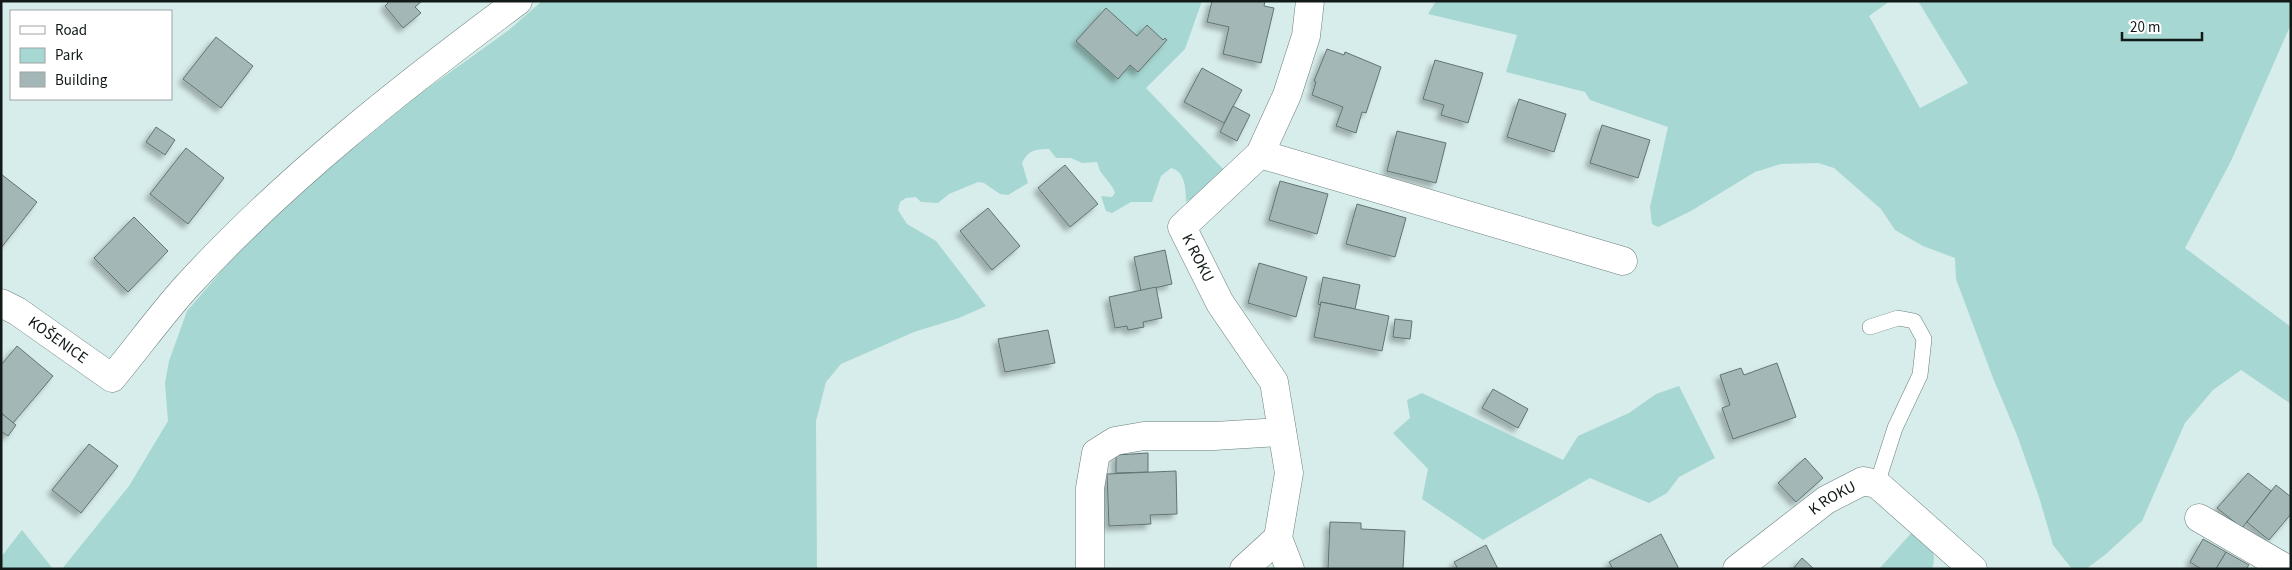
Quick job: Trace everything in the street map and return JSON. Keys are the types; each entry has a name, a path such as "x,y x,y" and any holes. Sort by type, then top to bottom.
{"street":[{"name":"KOŠENICE","path":"1,303 17,311 112,378 186,287 288,186 425,70 518,1"},
{"name":"K ROKU","path":"1278,538 1289,472 1274,382 1220,303 1182,227 1260,154 1287,95 1306,36 1310,1"},
{"path":"1260,154 1623,261"},
{"path":"1090,569 1090,488 1096,452 1115,441 1144,436 1214,436 1282,432"},
{"name":"K ROKU","path":"1738,569 1826,500 1863,480 1877,484 1973,569"},
{"path":"2199,518 2286,569"},
{"path":"1244,569 1278,538 1290,569"}],"lane":[{"path":"1870,327 1898,318 1914,321 1924,339 1920,375 1895,428 1877,484"}],"green space":[{"path":"542,1 1202,1 1185,49 1146,88 1225,171 1215,183 1186,202 1184,181 1176,170 1171,168 1161,176 1152,202 1131,202 1112,213 1106,211 1101,196 1112,197 1115,193 1100,171 1097,162 1082,163 1071,158 1056,158 1049,149 1040,149 1027,155 1022,163 1028,183 1008,195 1000,194 984,183 978,182 949,194 938,203 921,202 916,197 906,198 900,202 898,210 907,224 936,241 986,306 959,318 914,332 841,364 826,382 816,421 817,569 62,569 129,486 168,421 165,383 169,361 187,311 243,246 325,172 417,96 509,30"},
{"path":"1436,1 1890,1 1869,16 1920,108 1968,83 1918,1 2291,1 2291,24 2231,161 2185,248 2291,327 2291,404 2241,370 2213,390 2185,423 2142,521 2106,554 2086,569 2072,569 2053,545 2039,497 2017,435 1993,378 1956,279 1955,258 1923,246 1895,230 1881,209 1834,168 1818,163 1781,164 1755,172 1691,211 1658,227 1652,224 1650,207 1668,127 1590,100 1585,92 1506,72 1517,35 1428,14"},
{"path":"1679,386 1715,458 1679,477 1667,493 1649,503 1590,478 1483,540 1422,499 1428,469 1393,433 1410,418 1407,400 1422,393 1563,460 1578,436 1629,413 1656,394"},
{"path":"22,530 53,569 1,569 1,557"},
{"path":"1914,530 1927,542 1933,551 1934,562 1932,569 1879,569"}],"building":[{"path":"387,1 422,1 415,7 421,13 403,28 385,6 388,3"},
{"path":"1212,1 1265,1 1264,6 1274,8 1261,63 1223,54 1229,27 1207,22"},
{"path":"1106,8 1137,36 1147,25 1163,40 1165,38 1167,40 1138,72 1130,65 1118,79 1076,41"},
{"path":"216,37 253,66 221,108 183,79"},
{"path":"1327,49 1344,55 1345,52 1381,67 1366,113 1362,112 1356,133 1336,126 1343,107 1312,95 1316,82 1314,81"},
{"path":"1435,60 1483,73 1468,123 1441,115 1444,105 1423,99"},
{"path":"1202,68 1242,90 1224,123 1184,102"},
{"path":"1519,99 1566,114 1554,152 1507,137"},
{"path":"1233,106 1250,115 1237,141 1220,132"},
{"path":"1602,125 1650,140 1638,178 1590,163"},
{"path":"156,127 175,140 165,155 146,142"},
{"path":"1397,131 1446,143 1436,183 1387,171"},
{"path":"186,148 224,178 188,224 150,194"},
{"path":"1065,165 1098,204 1070,227 1038,188"},
{"path":"1,174 37,202 1,248"},
{"path":"1280,181 1328,194 1317,234 1269,220"},
{"path":"1357,204 1406,218 1395,257 1346,244"},
{"path":"988,208 1020,246 992,270 960,231"},
{"path":"134,217 168,251 128,292 94,258"},
{"path":"1165,250 1172,284 1141,291 1134,257"},
{"path":"1259,263 1307,277 1296,317 1248,303"},
{"path":"1323,277 1360,285 1355,309 1321,302 1321,305 1318,304"},
{"path":"1156,287 1162,318 1143,322 1144,327 1128,330 1127,326 1115,328 1109,297"},
{"path":"1321,302 1389,316 1382,351 1314,337"},
{"path":"1395,319 1412,321 1410,339 1393,337"},
{"path":"1048,330 1055,363 1005,372 998,339"},
{"path":"17,346 53,376 13,423 1,413 1,365"},
{"path":"1777,363 1796,417 1733,439 1722,408 1730,405 1720,375 1741,368 1744,375"},
{"path":"1493,389 1528,409 1518,428 1482,408"},
{"path":"1,413 16,425 8,436 1,431"},
{"path":"89,444 118,466 81,513 52,490"},
{"path":"1148,453 1148,472 1116,473 1116,455"},
{"path":"1805,458 1823,478 1796,502 1778,483"},
{"path":"1176,471 1177,514 1150,515 1151,524 1109,526 1107,474"},
{"path":"2248,473 2271,491 2242,528 2217,508"},
{"path":"2276,485 2291,497 2291,514 2269,540 2247,522"},
{"path":"1330,522 1361,523 1361,529 1405,531 1403,569 1328,569"},
{"path":"1661,534 1678,567 1677,569 1613,569 1609,562"},
{"path":"2203,539 2226,552 2216,569 2201,569 2190,562"},
{"path":"1486,545 1498,569 1458,569 1454,562"},
{"path":"2226,552 2249,565 2246,569 2216,569"},
{"path":"1802,558 1814,569 1793,569"}]}
